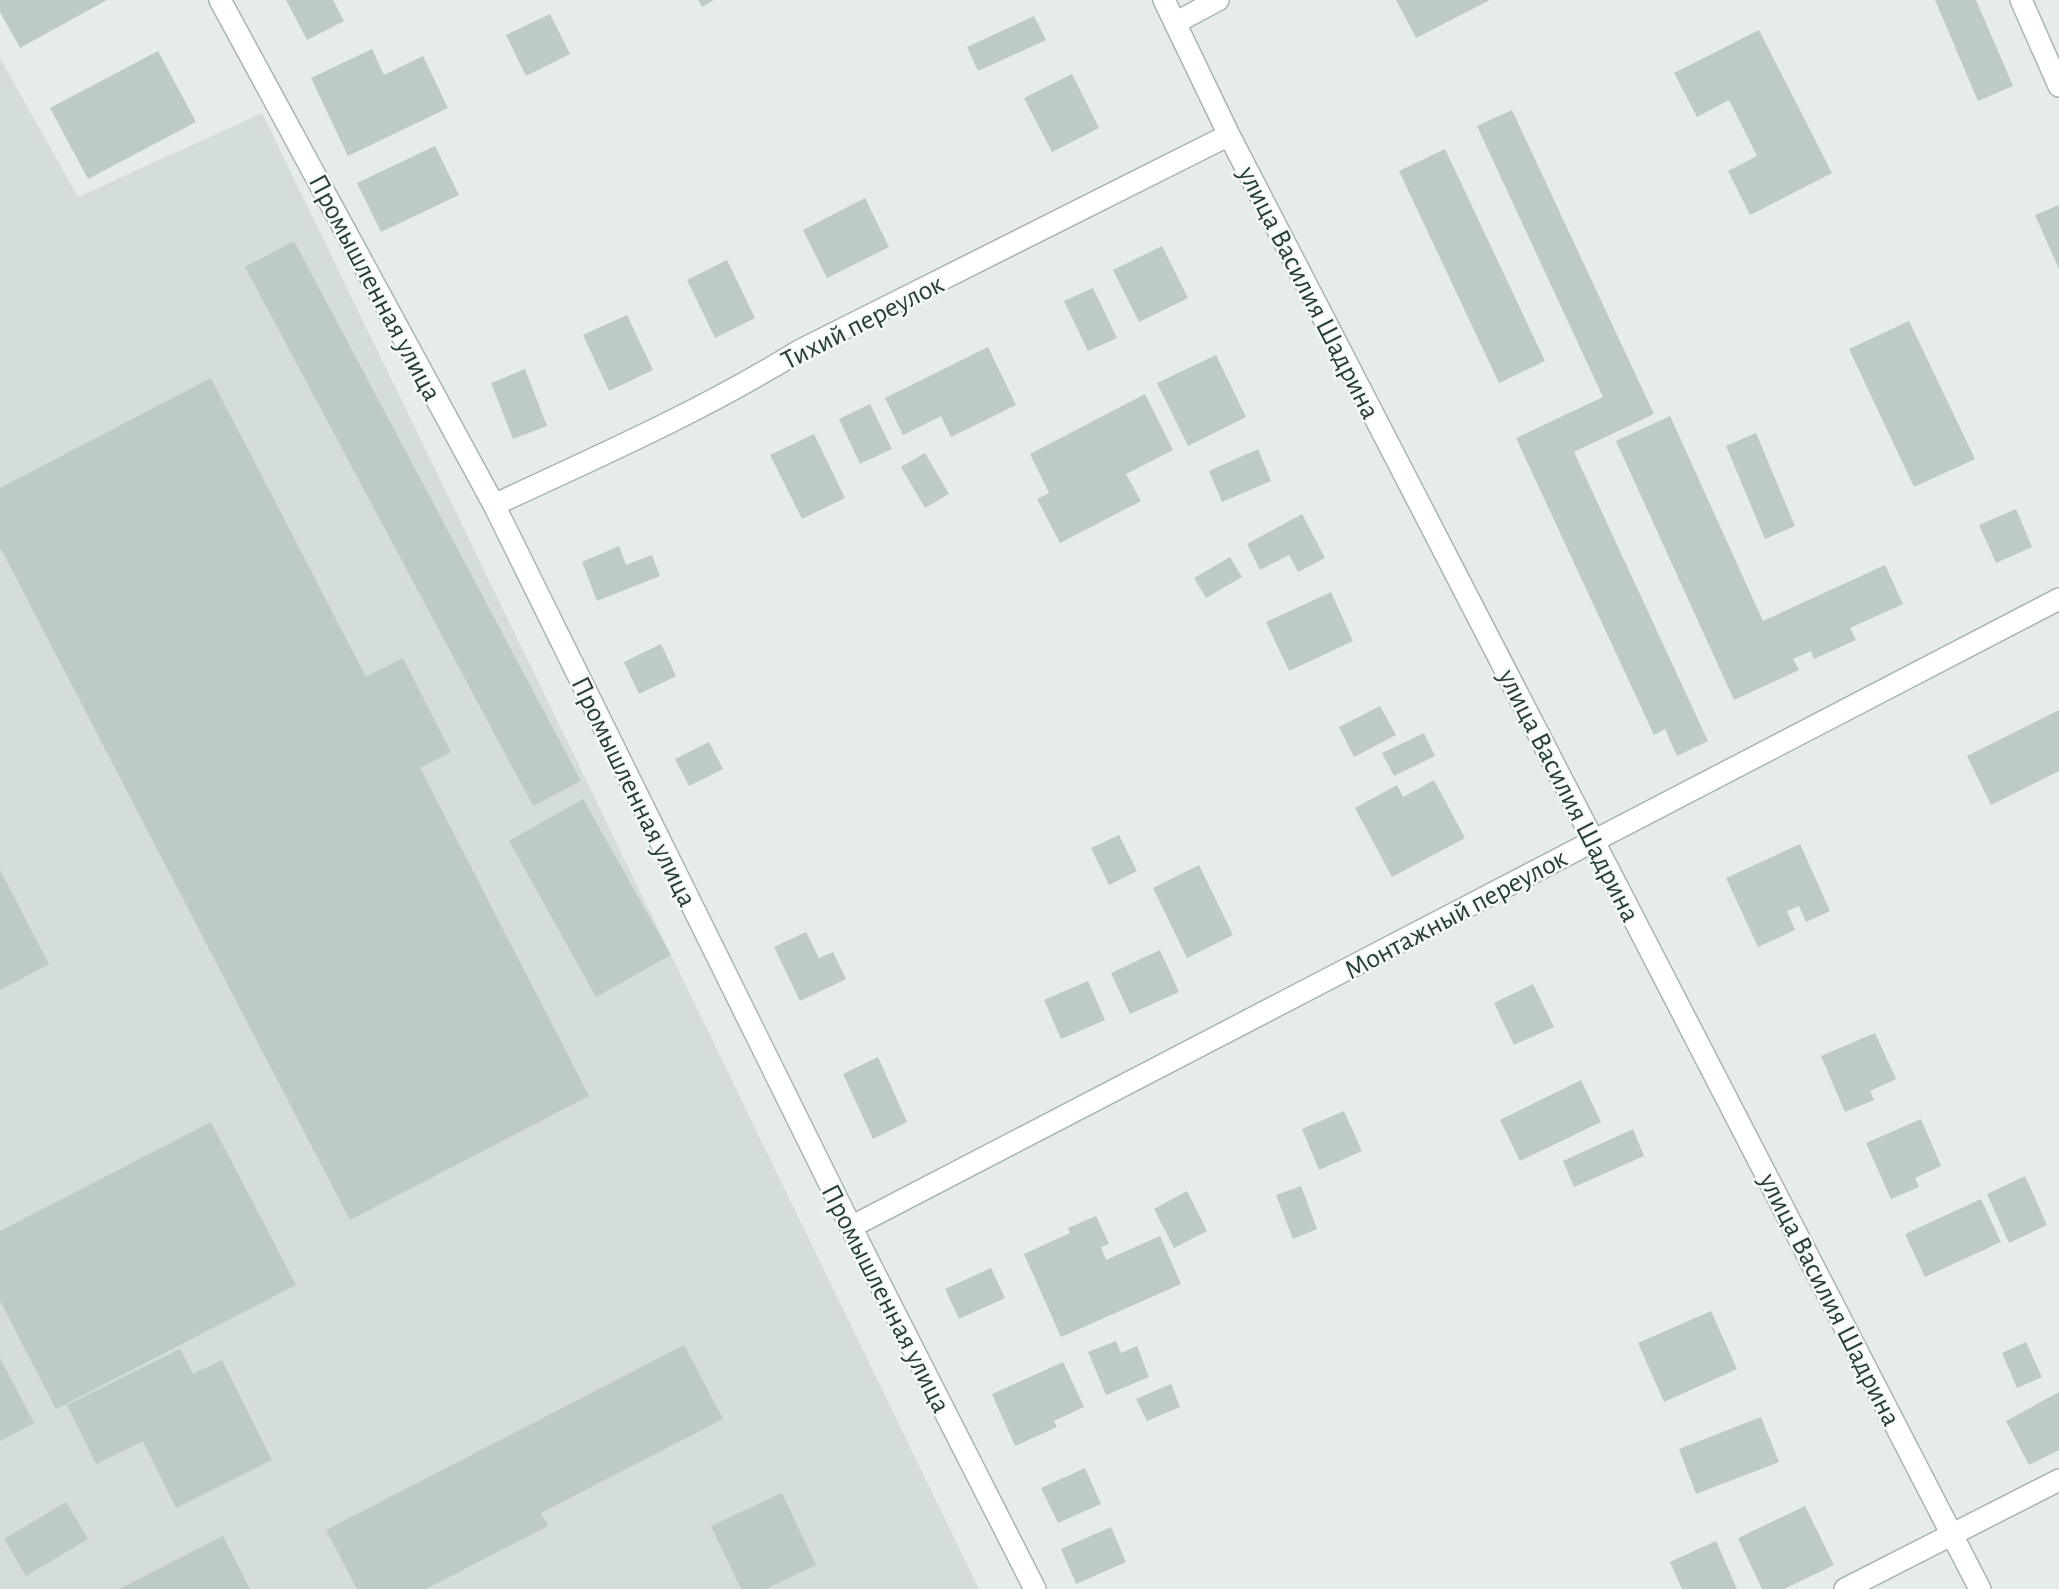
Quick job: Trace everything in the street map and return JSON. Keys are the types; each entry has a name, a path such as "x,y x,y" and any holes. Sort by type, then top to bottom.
{"street":[{"name":"Промышленная улица","path":"220,0 494,505 851,1227 1034,1589"},
{"name":"улица Василия Шадрина","path":"1164,0 1229,135 1980,1589"},
{"path":"1175,23 1218,0"},
{"path":"2021,0 2059,86"},
{"name":"Тихий переулок","path":"494,505 669,423 748,383 799,351 1229,135"},
{"name":"Монтажный переулок","path":"851,1227 2059,599"},
{"path":"1845,1589 2059,1480"}],"shaded area":[{"path":"0,58 78,197 262,113 979,1589 0,1589"}],"building":[{"path":"0,0 107,0 20,48 0,12"},
{"path":"286,0 333,0 344,21 307,40"},
{"path":"698,0 714,0 702,7"},
{"path":"1396,0 1490,0 1416,38"},
{"path":"1935,0 1976,0 2013,86 1978,101"},
{"path":"550,14 570,54 526,76 506,35"},
{"path":"1034,16 1046,40 978,71 967,47"},
{"path":"1759,30 1832,173 1750,215 1728,171 1757,156 1729,100 1697,117 1674,73"},
{"path":"372,49 384,75 423,56 448,108 348,156 311,78"},
{"path":"158,51 196,122 88,179 50,108"},
{"path":"1072,74 1099,128 1052,152 1024,98"},
{"path":"1512,110 1654,414 1574,452 1708,741 1677,756 1665,729 1654,735 1516,438 1603,397 1477,126"},
{"path":"435,146 459,195 381,232 357,183"},
{"path":"1445,149 1545,361 1499,383 1399,171"},
{"path":"865,198 889,247 827,278 803,230"},
{"path":"2059,205 2059,269 2035,215"},
{"path":"294,241 581,781 533,806 245,267"},
{"path":"1162,246 1188,298 1139,322 1113,270"},
{"path":"727,260 755,318 715,338 687,280"},
{"path":"1093,288 1117,338 1088,351 1064,301"},
{"path":"627,315 653,370 609,391 583,335"},
{"path":"1909,321 1975,459 1914,487 1849,349"},
{"path":"988,347 1016,405 951,437 941,416 903,435 885,398"},
{"path":"1216,355 1246,417 1188,446 1157,383"},
{"path":"525,369 547,426 513,439 491,383"},
{"path":"211,378 366,677 403,658 451,752 420,768 589,1096 350,1220 0,547 0,488"},
{"path":"1145,394 1173,450 1126,474 1141,501 1060,543 1037,499 1049,493 1030,454"},
{"path":"870,404 892,449 860,464 839,419"},
{"path":"1670,416 1763,621 1885,565 1903,604 1850,628 1856,640 1814,659 1811,651 1793,659 1799,670 1734,700 1616,441"},
{"path":"1756,433 1795,526 1765,539 1726,446"},
{"path":"814,434 845,498 802,519 770,455"},
{"path":"1258,449 1271,481 1222,502 1209,471"},
{"path":"925,453 949,494 925,508 901,467"},
{"path":"2016,509 2032,547 1996,563 1979,525"},
{"path":"1302,514 1325,558 1298,572 1289,555 1260,570 1247,544"},
{"path":"619,546 626,565 652,555 660,576 597,601 582,562"},
{"path":"1230,557 1242,577 1206,598 1194,578"},
{"path":"1331,592 1353,641 1289,671 1266,622"},
{"path":"661,644 676,676 639,694 624,662"},
{"path":"1380,706 1396,735 1354,757 1339,727"},
{"path":"2059,710 2059,771 1991,805 1967,756"},
{"path":"1424,733 1435,756 1394,776 1382,753"},
{"path":"709,742 723,769 689,786 675,759"},
{"path":"1434,780 1465,838 1392,877 1355,808 1397,785 1403,797"},
{"path":"583,799 671,955 596,997 509,841"},
{"path":"1119,835 1137,871 1109,885 1091,848"},
{"path":"1800,844 1830,911 1806,922 1799,906 1787,911 1795,930 1758,947 1726,878"},
{"path":"1199,865 1233,935 1187,958 1153,888"},
{"path":"0,870 49,964 0,990"},
{"path":"806,932 819,958 833,952 846,979 800,1001 774,947"},
{"path":"1160,950 1179,992 1130,1014 1111,973"},
{"path":"1088,981 1105,1020 1061,1039 1044,1000"},
{"path":"1533,984 1554,1027 1514,1045 1494,1003"},
{"path":"1875,1033 1896,1079 1870,1091 1874,1100 1845,1112 1821,1056"},
{"path":"878,1057 907,1122 873,1139 843,1074"},
{"path":"1581,1080 1601,1122 1520,1161 1500,1120"},
{"path":"1344,1111 1362,1151 1319,1170 1302,1129"},
{"path":"1921,1119 1941,1166 1915,1178 1919,1187 1891,1199 1866,1143"},
{"path":"211,1122 296,1285 56,1409 0,1301 0,1231"},
{"path":"1633,1129 1644,1156 1574,1187 1563,1161"},
{"path":"2025,1176 2047,1225 2009,1243 1987,1194"},
{"path":"1301,1186 1317,1229 1293,1239 1276,1195"},
{"path":"1187,1191 1207,1231 1174,1248 1154,1209"},
{"path":"1981,1199 2001,1242 1925,1277 1905,1234"},
{"path":"1096,1216 1109,1244 1101,1247 1106,1260 1160,1236 1181,1284 1061,1337 1024,1254 1070,1233 1068,1228"},
{"path":"991,1268 1005,1298 959,1319 945,1289"},
{"path":"1711,1311 1737,1369 1664,1402 1638,1343"},
{"path":"1116,1341 1121,1353 1137,1346 1149,1377 1106,1395 1088,1352"},
{"path":"2026,1342 2042,1377 2017,1388 2002,1353"},
{"path":"684,1345 723,1419 541,1513 548,1526 426,1589 357,1589 326,1530"},
{"path":"180,1349 193,1374 222,1360 272,1460 176,1508 143,1441 96,1464 67,1405"},
{"path":"0,1358 34,1423 0,1441"},
{"path":"1063,1362 1084,1407 1054,1421 1057,1427 1015,1446 992,1394"},
{"path":"1171,1384 1180,1407 1147,1421 1136,1399"},
{"path":"2059,1392 2059,1450 2029,1465 2006,1421"},
{"path":"1761,1417 1779,1462 1696,1494 1679,1449"},
{"path":"1085,1468 1101,1504 1058,1523 1041,1488"},
{"path":"782,1493 816,1565 766,1589 741,1589 711,1526"},
{"path":"66,1502 88,1539 26,1576 4,1539"},
{"path":"1805,1506 1834,1565 1784,1589 1762,1589 1738,1538"},
{"path":"1111,1527 1126,1562 1076,1584 1061,1549"},
{"path":"223,1536 250,1589 119,1589"},
{"path":"1716,1541 1737,1589 1682,1589 1670,1562"}]}
